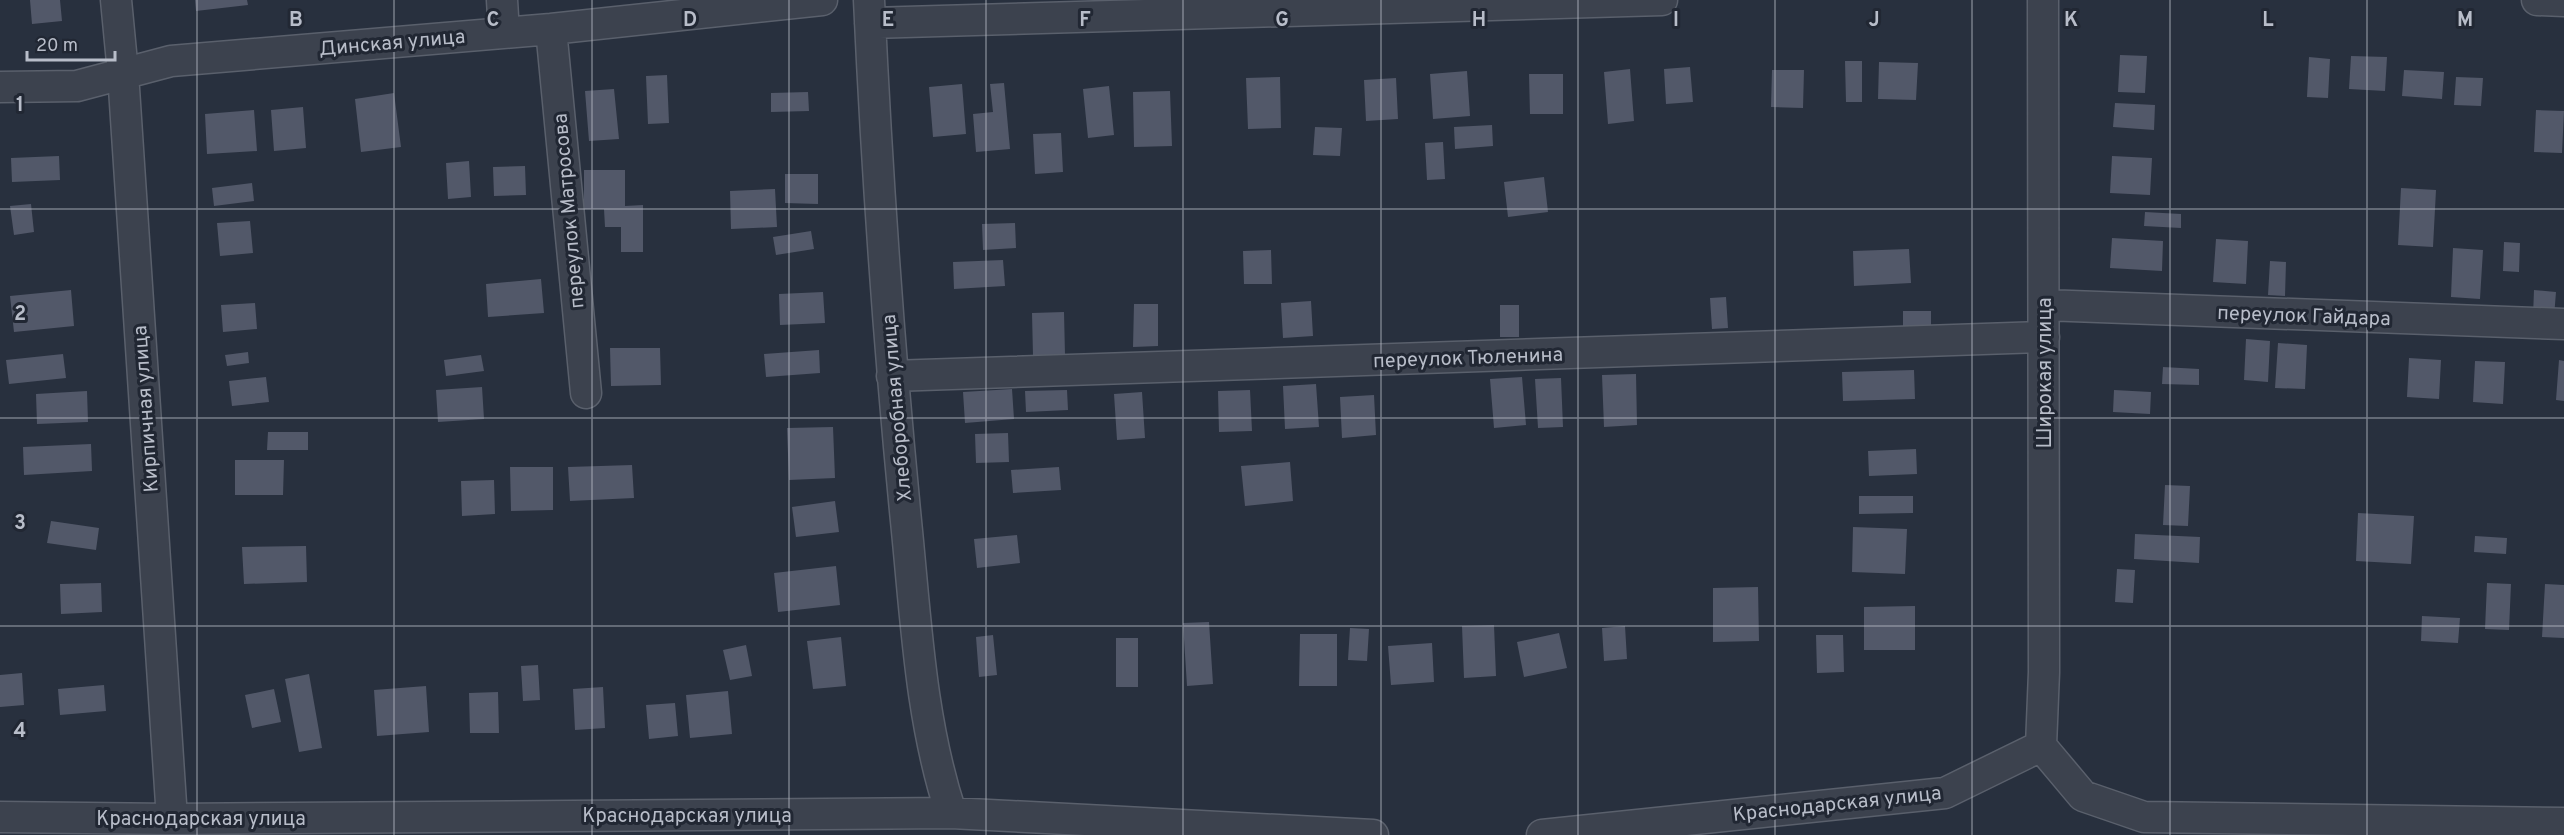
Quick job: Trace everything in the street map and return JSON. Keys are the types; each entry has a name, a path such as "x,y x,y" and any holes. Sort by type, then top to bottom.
{"street":[{"name":"Кирпичная улица","path":"116,0 123,73 172,819"},
{"path":"502,0 504,33"},
{"name":"Динская улица","path":"0,87 77,86 171,61 551,29 822,0"},
{"path":"870,12 1662,0"},
{"name":"Широкая улица","path":"2041,746 2044,672 2043,0"},
{"path":"2537,0 2564,1"},
{"name":"Хлеборобная улица","path":"870,12 892,376 922,679 937,770 951,813"},
{"name":"переулок Матросова","path":"551,29 586,393"},
{"name":"переулок Гайдара","path":"2044,305 2564,324"},
{"name":"переулок Тюленина","path":"892,376 2044,337"},
{"path":"2041,746 2083,796 2145,818 2564,823"},
{"name":"Краснодарская улица","path":"1542,835 1945,794 2041,746"},
{"name":"Краснодарская улица","path":"0,817 172,819 951,813 1373,835"}],"building":[{"path":"30,0 60,0 62,21 32,24"},
{"path":"195,0 247,0 248,5 196,11"},
{"path":"2120,55 2147,56 2145,93 2118,92"},
{"path":"2351,56 2387,57 2385,91 2349,89"},
{"path":"2309,57 2330,59 2328,98 2307,97"},
{"path":"1845,61 1862,61 1862,102 1846,102"},
{"path":"1879,62 1918,63 1916,100 1878,99"},
{"path":"1690,67 1693,102 1666,104 1664,69"},
{"path":"1630,69 1634,121 1608,124 1604,72"},
{"path":"1772,70 1804,70 1803,108 1771,107"},
{"path":"2404,70 2444,72 2442,99 2402,96"},
{"path":"1467,71 1470,116 1433,119 1430,74"},
{"path":"1529,74 1563,74 1563,114 1530,114"},
{"path":"667,75 669,123 648,124 646,76"},
{"path":"1280,77 1281,128 1248,129 1246,78"},
{"path":"2456,77 2483,78 2481,106 2454,105"},
{"path":"1396,78 1398,119 1366,121 1364,80"},
{"path":"1004,83 1010,149 976,152 973,114 993,112 990,84"},
{"path":"962,84 966,134 933,137 929,87"},
{"path":"1109,86 1114,135 1088,138 1083,89"},
{"path":"614,89 619,139 589,141 585,91"},
{"path":"1170,91 1172,146 1134,147 1133,92"},
{"path":"808,92 809,111 771,112 771,93"},
{"path":"394,93 401,147 361,152 355,99"},
{"path":"2115,103 2155,105 2154,130 2113,127"},
{"path":"303,107 306,148 274,151 271,110"},
{"path":"254,110 257,151 207,154 205,114"},
{"path":"2536,110 2564,111 2562,153 2534,152"},
{"path":"1492,125 1493,146 1455,149 1454,127"},
{"path":"1315,127 1342,128 1340,156 1313,155"},
{"path":"1061,133 1063,172 1035,174 1033,134"},
{"path":"1443,142 1445,179 1427,180 1425,143"},
{"path":"59,156 60,180 12,182 11,158"},
{"path":"2112,156 2152,158 2150,195 2110,193"},
{"path":"469,161 471,197 448,199 446,163"},
{"path":"525,166 526,195 494,196 493,167"},
{"path":"584,170 625,170 625,206 643,205 643,252 621,252 621,227 605,227 604,209 584,209"},
{"path":"785,174 818,174 818,204 785,203"},
{"path":"1544,177 1548,212 1508,217 1504,182"},
{"path":"252,183 254,201 214,206 212,188"},
{"path":"2401,188 2436,190 2433,247 2398,245"},
{"path":"775,189 777,227 731,229 730,191"},
{"path":"31,204 34,232 14,235 10,206"},
{"path":"2145,212 2181,214 2181,228 2144,226"},
{"path":"250,221 253,253 220,256 217,223"},
{"path":"1015,223 1016,248 983,250 982,224"},
{"path":"811,231 814,249 776,255 773,237"},
{"path":"2112,238 2163,241 2162,271 2110,268"},
{"path":"2216,239 2248,241 2246,284 2213,282"},
{"path":"2504,242 2520,243 2519,272 2503,271"},
{"path":"2453,248 2483,250 2480,299 2451,297"},
{"path":"1909,249 1911,283 1854,286 1853,251"},
{"path":"1271,250 1272,284 1244,284 1243,251"},
{"path":"1003,260 1005,286 954,289 953,262"},
{"path":"2270,261 2286,262 2285,296 2268,295"},
{"path":"541,279 544,313 488,317 486,284"},
{"path":"71,290 74,326 14,332 10,296"},
{"path":"2534,290 2556,292 2554,317 2533,316"},
{"path":"823,292 825,323 780,325 779,294"},
{"path":"1726,297 1728,328 1712,329 1710,298"},
{"path":"1311,301 1313,336 1283,338 1281,303"},
{"path":"255,303 257,329 223,332 221,305"},
{"path":"1134,304 1158,304 1158,346 1133,347"},
{"path":"1500,305 1519,305 1519,337 1500,337"},
{"path":"1903,311 1931,311 1931,331 1903,331"},
{"path":"1064,312 1065,355 1033,356 1032,313"},
{"path":"2246,339 2270,341 2268,382 2244,380"},
{"path":"2278,343 2307,345 2305,389 2275,388"},
{"path":"610,348 660,348 661,385 611,386"},
{"path":"819,350 820,373 766,377 764,354"},
{"path":"248,352 249,363 227,366 225,355"},
{"path":"63,354 66,378 9,384 6,360"},
{"path":"481,355 484,371 446,376 444,360"},
{"path":"2409,358 2441,360 2439,399 2407,397"},
{"path":"2559,360 2564,361 2564,401 2556,400"},
{"path":"2475,361 2505,362 2503,404 2473,402"},
{"path":"2163,367 2199,369 2199,385 2162,384"},
{"path":"1914,370 1915,399 1843,401 1842,372"},
{"path":"1636,374 1637,425 1604,427 1602,375"},
{"path":"266,377 269,402 232,406 229,381"},
{"path":"1522,377 1526,425 1494,428 1490,379"},
{"path":"1561,378 1563,427 1538,428 1535,379"},
{"path":"1316,384 1319,427 1285,429 1283,386"},
{"path":"482,387 484,419 438,422 436,390"},
{"path":"1012,389 1014,419 965,423 963,392"},
{"path":"1067,390 1068,410 1026,412 1025,391"},
{"path":"1250,390 1252,431 1219,432 1218,391"},
{"path":"2114,390 2151,392 2150,414 2113,412"},
{"path":"87,391 88,422 37,424 36,394"},
{"path":"1142,392 1145,438 1117,440 1114,394"},
{"path":"1374,395 1376,435 1342,438 1340,397"},
{"path":"833,427 835,478 789,480 787,428"},
{"path":"268,432 308,432 308,450 267,450"},
{"path":"1008,433 1009,462 976,463 975,434"},
{"path":"91,444 92,471 24,475 23,447"},
{"path":"1916,449 1917,474 1869,476 1868,451"},
{"path":"235,460 284,460 283,495 235,495"},
{"path":"1290,462 1293,501 1245,506 1241,466"},
{"path":"632,465 634,498 570,501 568,467"},
{"path":"510,467 553,467 553,510 511,511"},
{"path":"1059,467 1061,490 1013,493 1011,470"},
{"path":"494,480 495,514 462,516 461,481"},
{"path":"2165,485 2190,486 2188,526 2163,525"},
{"path":"1859,496 1913,496 1913,513 1859,514"},
{"path":"835,501 839,532 796,537 792,507"},
{"path":"2358,513 2414,516 2411,564 2356,561"},
{"path":"51,521 99,528 96,550 47,543"},
{"path":"1853,527 1907,529 1905,574 1852,572"},
{"path":"2135,534 2200,537 2199,563 2134,559"},
{"path":"1017,535 1020,563 977,568 974,539"},
{"path":"2475,536 2507,538 2506,554 2474,552"},
{"path":"306,546 307,582 244,584 242,547"},
{"path":"836,566 840,605 778,612 774,573"},
{"path":"2117,569 2135,570 2133,603 2115,602"},
{"path":"101,583 102,612 61,614 60,584"},
{"path":"2487,583 2511,584 2509,630 2485,629"},
{"path":"2545,584 2564,585 2564,638 2542,637"},
{"path":"1758,587 1759,641 1713,642 1713,588"},
{"path":"1915,606 1915,650 1864,650 1864,607"},
{"path":"2422,616 2460,618 2458,643 2421,641"},
{"path":"1209,622 1213,684 1187,686 1183,623"},
{"path":"1494,625 1496,676 1464,678 1462,626"},
{"path":"1625,626 1627,659 1604,661 1602,628"},
{"path":"1350,628 1369,629 1367,661 1348,660"},
{"path":"1559,633 1567,668 1524,677 1517,642"},
{"path":"1300,634 1337,634 1337,686 1299,686"},
{"path":"993,635 997,675 979,677 976,637"},
{"path":"1816,635 1843,635 1844,672 1817,673"},
{"path":"841,637 846,686 813,689 807,641"},
{"path":"1116,638 1138,638 1138,687 1116,687"},
{"path":"1432,643 1434,682 1391,685 1388,646"},
{"path":"746,645 752,676 730,680 723,650"},
{"path":"538,665 540,700 523,701 521,666"},
{"path":"22,673 24,705 0,707 0,675"},
{"path":"309,674 322,748 299,752 285,679"},
{"path":"104,685 106,711 60,715 58,689"},
{"path":"426,686 429,732 377,736 374,690"},
{"path":"603,687 605,728 575,730 573,689"},
{"path":"274,689 281,722 252,728 245,695"},
{"path":"728,691 732,734 690,738 686,695"},
{"path":"498,692 499,733 470,733 469,693"},
{"path":"675,703 678,736 649,739 646,705"}]}
